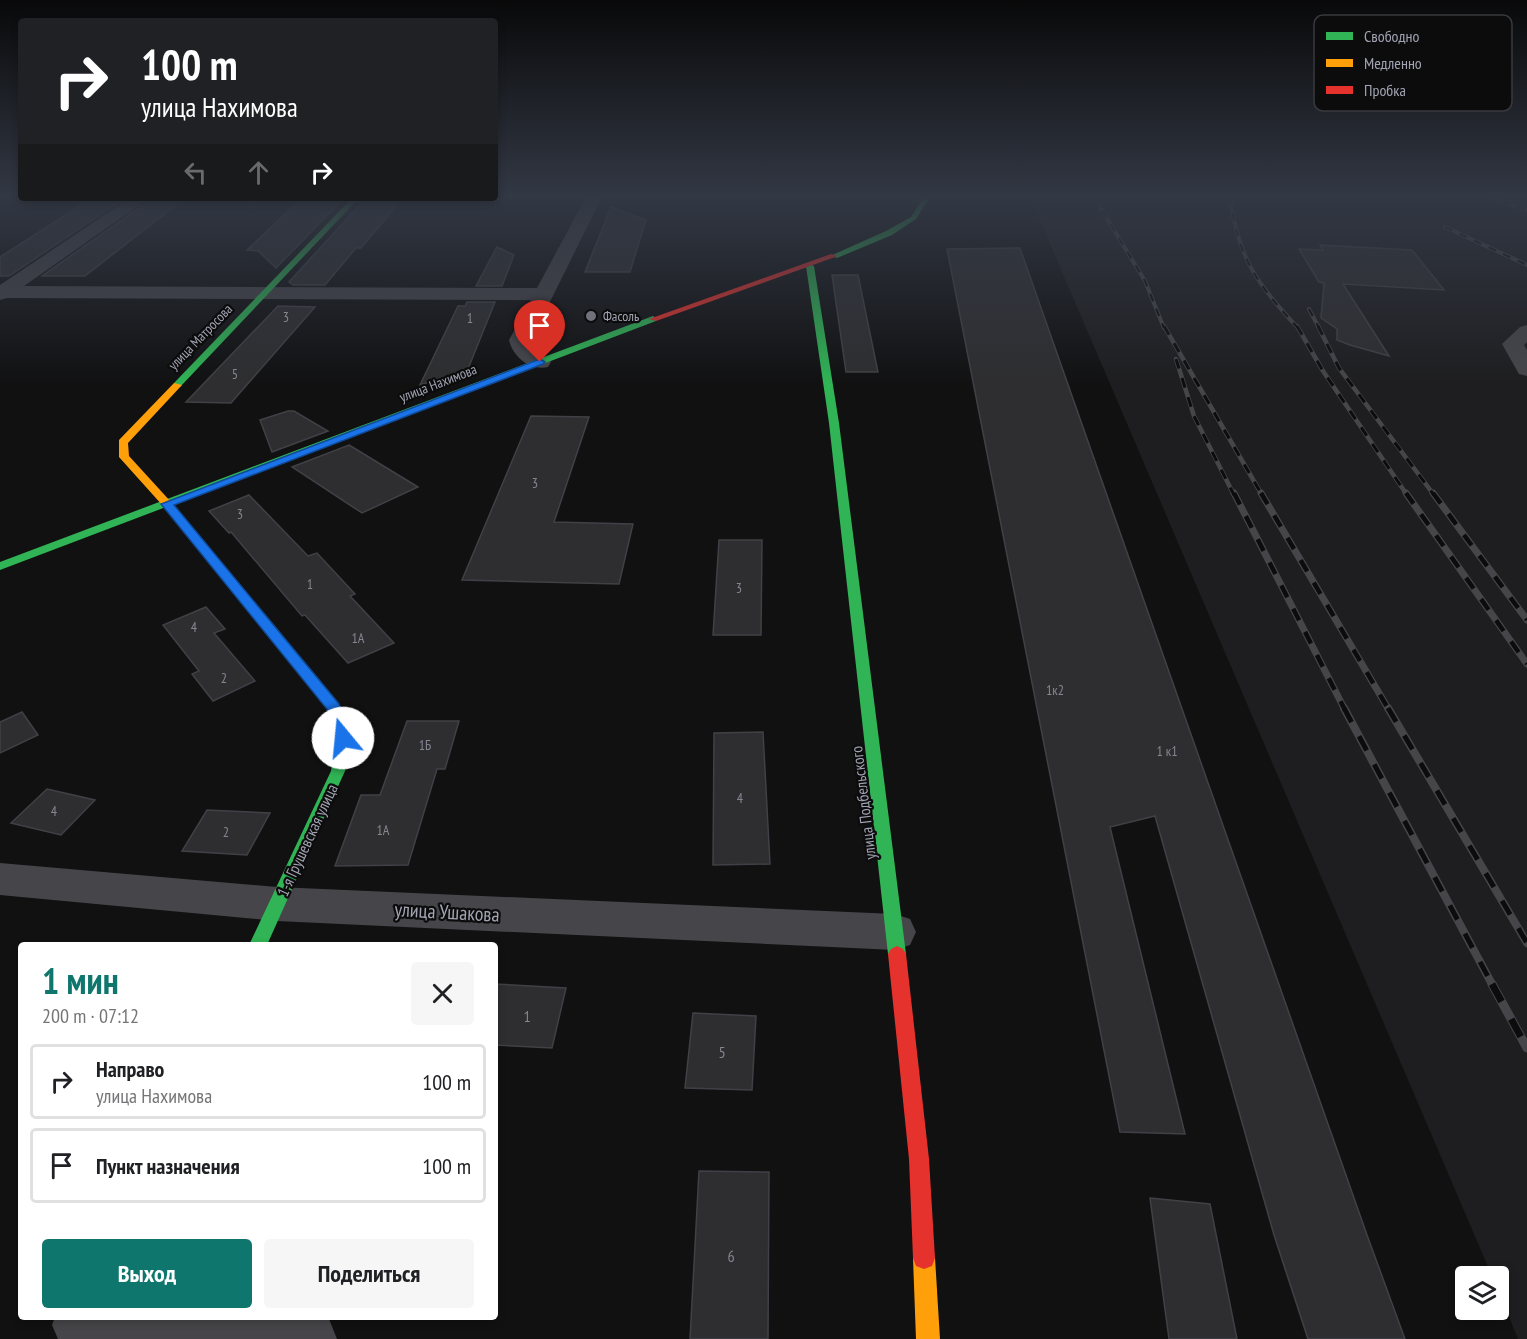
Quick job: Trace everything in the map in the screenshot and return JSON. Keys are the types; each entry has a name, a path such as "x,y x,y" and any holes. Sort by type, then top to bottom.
{"street":[{"path":"1,293 50,259"},
{"name":"улица Матросова","path":"167,504 124,457 123,442 297,259"},
{"path":"540,362 522,349 520,340 562,259"},
{"name":"улица Нахимова","path":"0,566 648,321 826,259"},
{"name":"улица Подбельского","path":"810,266 834,423 895,932 919,1159 928,1339"},
{"path":"1,293 544,294"},
{"path":"1527,331 1513,344 1527,369"},
{"name":"1-я Грушевская улица","path":"167,504 334,708 343,738 338,771 259,942"},
{"name":"улица Ушакова","path":"0,879 278,904 895,932"},
{"path":"79,1327 309,1339"}],"shaded area":[{"path":"1057,259 1527,259 1527,1339 1518,1339 1509,1317 1509,1266 1488,1266"}],"building":[{"path":"0,259 34,259 9,276 0,276"},
{"path":"66,259 106,259 85,276 42,276"},
{"path":"267,259 284,259 276,268"},
{"path":"310,259 346,259 325,285 293,285 289,282"},
{"path":"490,259 512,259 502,286 476,286"},
{"path":"590,259 634,259 630,272 585,272"},
{"path":"949,259 1024,259 1405,1339 1308,1339 1274,1235 1155,816 1110,827 1185,1134 1120,1132"},
{"path":"1305,259 1420,259 1444,290 1343,284 1389,356 1337,340 1337,329 1321,318 1324,283 1319,282"},
{"path":"832,275 858,275 878,372 846,372"},
{"path":"467,302 495,302 468,369 420,385 458,306 465,306"},
{"path":"278,306 315,307 231,403 186,402"},
{"path":"294,411 328,431 272,452 260,420"},
{"path":"531,416 589,417 554,522 633,524 619,584 462,580"},
{"path":"349,445 418,487 362,513 292,467"},
{"path":"249,495 308,556 317,553 355,594 350,596 394,643 348,663 305,615 302,616 231,532 229,533 209,511"},
{"path":"719,540 762,540 761,635 713,635"},
{"path":"206,607 225,629 214,633 255,681 213,701 192,674 199,671 163,625"},
{"path":"22,712 38,735 0,753 0,722"},
{"path":"407,721 459,721 445,769 437,769 408,865 335,866 361,795 380,795"},
{"path":"763,732 770,864 713,865 714,733"},
{"path":"47,789 95,800 61,835 11,823"},
{"path":"207,810 270,813 247,855 182,851"},
{"path":"498,984 566,988 552,1048 498,1045"},
{"path":"693,1013 756,1016 752,1090 685,1088"},
{"path":"699,1171 769,1172 768,1339 690,1339"},
{"path":"1150,1198 1210,1204 1237,1339 1169,1339"}],"railway":[{"path":"1132,259 1145,281 1164,328"},
{"path":"1247,259 1271,298 1298,328"},
{"path":"1515,259 1527,265"},
{"path":"1309,309 1319,328"},
{"path":"1164,326 1262,495"},
{"path":"1297,326 1323,371 1407,495"},
{"path":"1319,328 1339,368 1434,495"},
{"path":"1176,359 1194,416 1234,495"},
{"path":"1234,493 1345,710"},
{"path":"1261,493 1389,710"},
{"path":"1406,493 1527,664"},
{"path":"1433,493 1527,620"},
{"path":"1344,708 1493,986"},
{"path":"1388,708 1527,943"},
{"path":"1492,984 1527,1048"}],"traffic: fast":[{"path":"177,385 297,259"},
{"path":"810,266 834,423 897,954"},
{"path":"0,566 653,319"},
{"path":"226,576 334,708 343,739 338,771 259,942"}],"traffic: slow":[{"path":"177,385 123,442 124,457 167,504 226,576"},
{"path":"924,1258 928,1339"}],"traffic: jam":[{"path":"653,319 824,259"},
{"path":"897,954 919,1159 924,1258"}],"place":[{"name":"Фасоль","path":"591,316"}],"route":[{"path":"343,738 334,708 167,504 540,362"}]}
